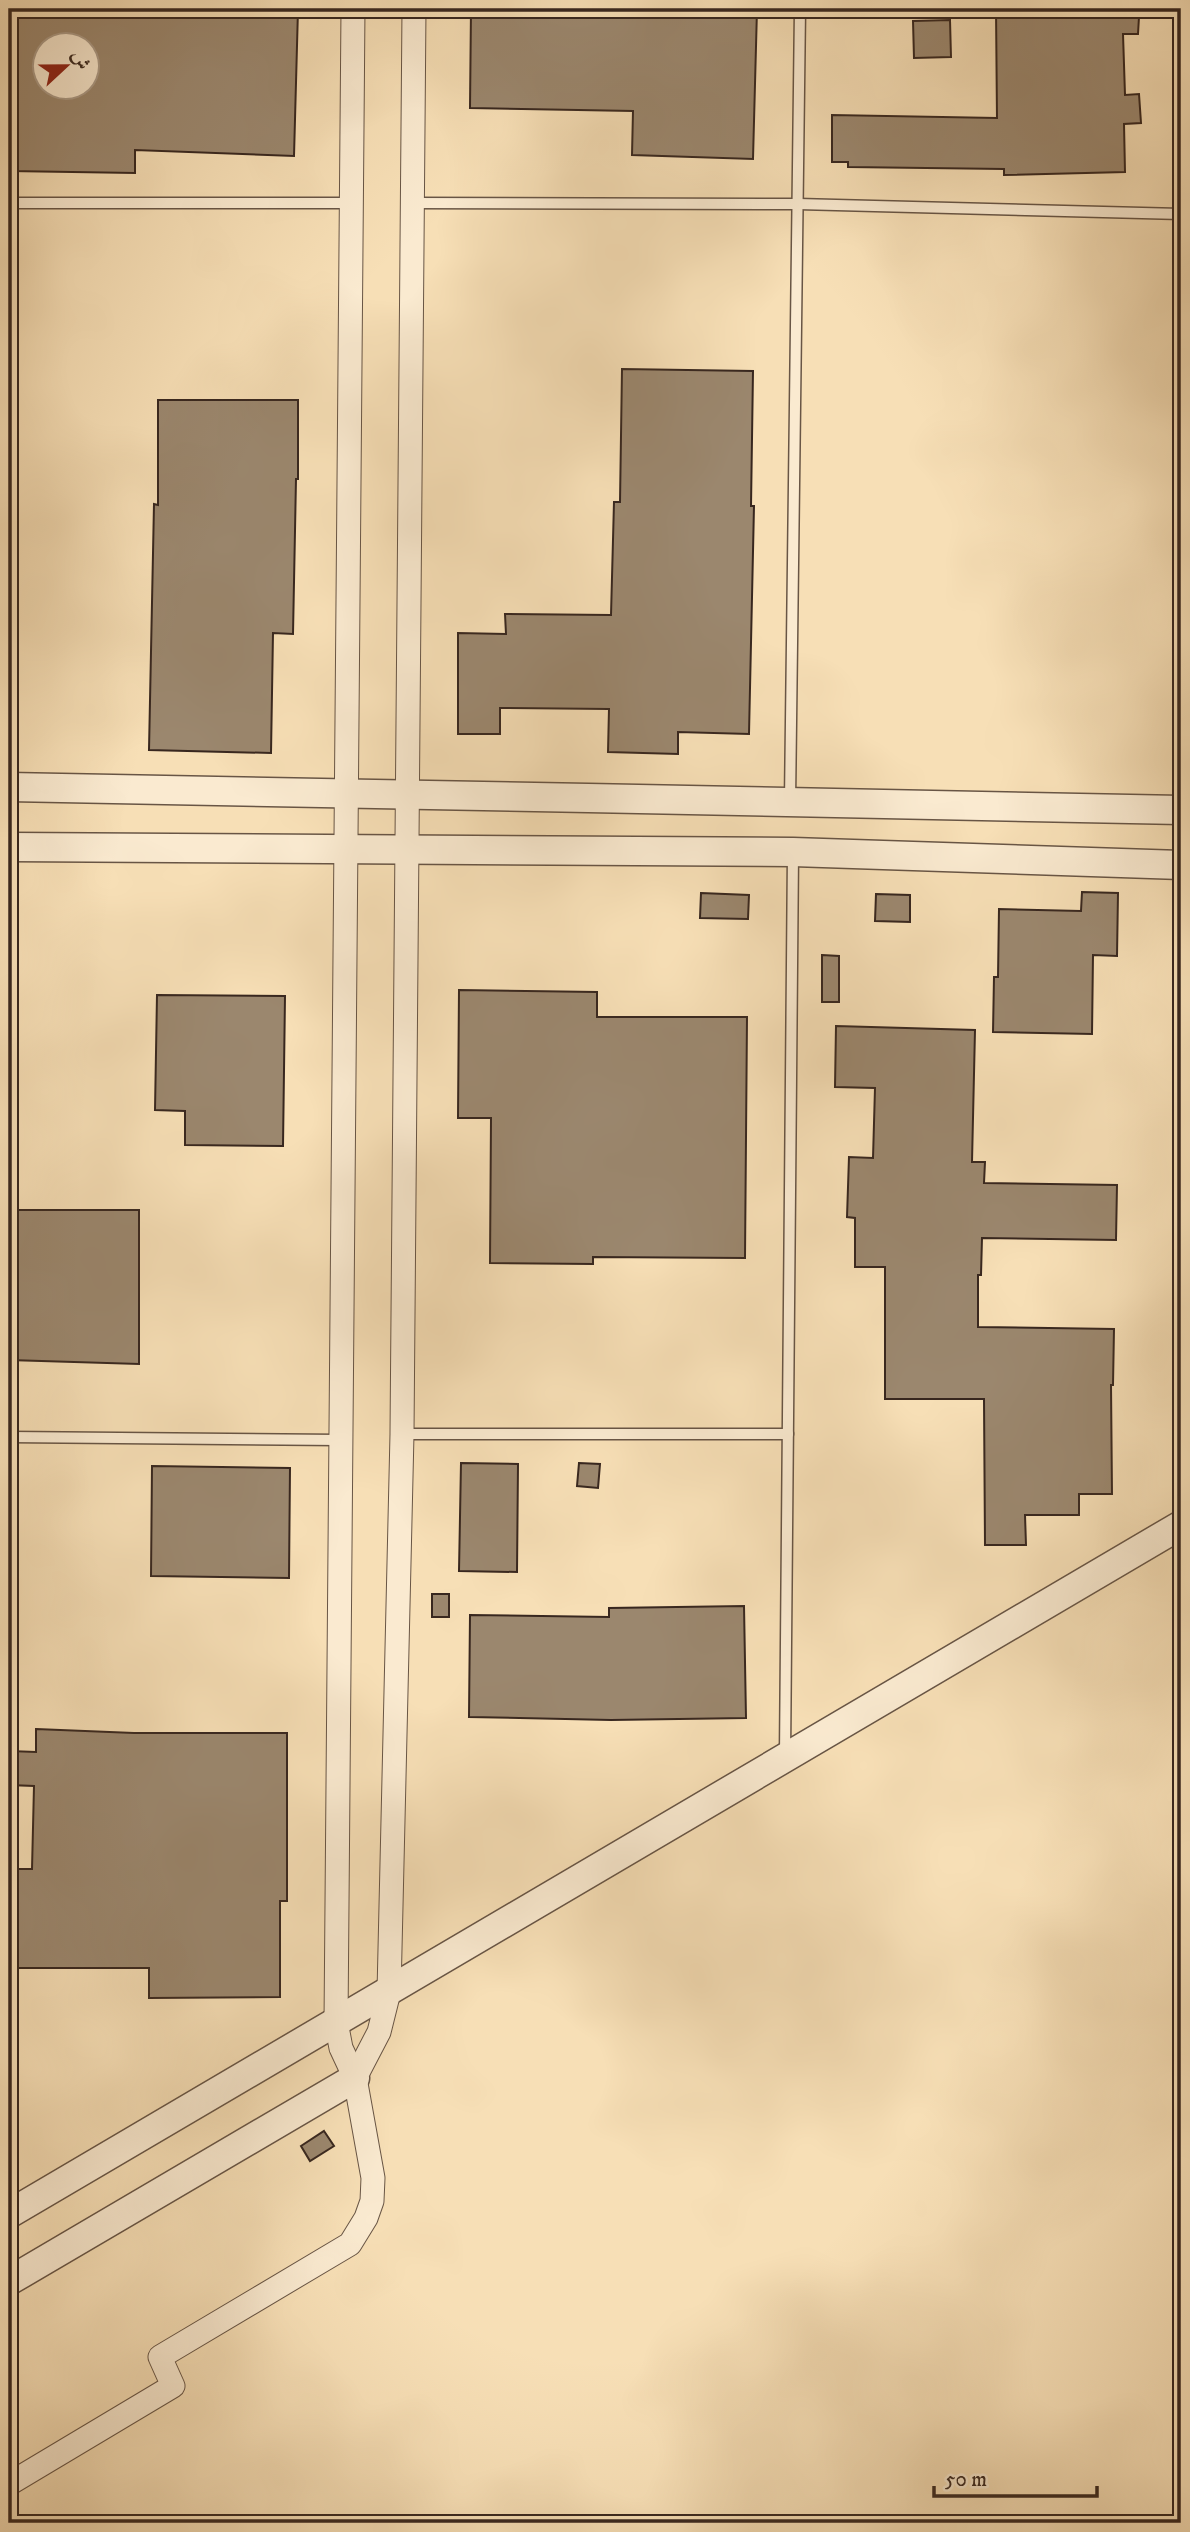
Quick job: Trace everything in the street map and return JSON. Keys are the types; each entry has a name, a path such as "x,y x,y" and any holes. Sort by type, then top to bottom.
{"street":[{"path":"9,2484 173,2386 160,2357 350,2244 366,2218 372,2201 373,2178 355,2078 341,2048 336,2022 353,9"},
{"path":"9,2281 355,2078 379,2032 389,1992 402,1434 414,9"},
{"path":"9,787 1181,810"},
{"path":"9,847 793,852 1181,865"},
{"path":"9,2214 1181,1525"}],"lane":[{"path":"790,803 800,9"},
{"path":"9,203 352,203"},
{"path":"412,203 799,204 1181,214"},
{"path":"785,1759 793,852"},
{"path":"402,1434 788,1434"},
{"path":"9,1437 340,1440"}],"building":[{"path":"9,9 298,9 294,156 135,150 135,173 9,171"},
{"path":"471,9 757,9 753,159 632,155 633,111 470,108"},
{"path":"996,9 1118,9 1118,16 1139,17 1138,34 1123,34 1125,95 1139,94 1141,123 1124,124 1125,172 1004,175 1004,169 848,167 848,162 832,162 832,115 997,118"},
{"path":"950,20 951,57 914,58 913,21"},
{"path":"622,369 753,371 751,506 754,506 749,734 678,732 678,754 608,752 609,709 500,708 500,734 458,734 458,633 506,634 505,614 611,615 614,502 620,502"},
{"path":"158,400 298,400 293,634 273,633 271,753 149,750 154,504 158,505"},
{"path":"1082,892 1118,893 1117,956 1093,955 1092,1034 993,1032 994,977 998,977 999,909 1081,911"},
{"path":"701,893 749,895 748,919 700,918"},
{"path":"876,894 910,895 910,922 875,921"},
{"path":"822,955 839,956 839,1002 822,1002"},
{"path":"459,990 597,992 597,1017 747,1017 745,1258 593,1257 593,1264 490,1263 491,1118 458,1118"},
{"path":"157,995 285,996 283,1146 185,1145 185,1111 155,1110"},
{"path":"836,1026 975,1030 972,1162 985,1162 984,1183 1117,1185 1116,1240 982,1238 981,1275 978,1275 978,1327 1114,1329 1111,1385 1112,1494 1079,1494 1079,1515 1025,1515 1026,1545 985,1545 984,1399 885,1399 885,1267 855,1267 855,1218 847,1217 849,1157 873,1158 875,1088 835,1087"},
{"path":"9,1210 139,1210 139,1364 9,1360"},
{"path":"461,1463 518,1464 517,1572 459,1571"},
{"path":"579,1463 600,1464 598,1488 577,1486"},
{"path":"152,1466 290,1468 289,1578 151,1576"},
{"path":"432,1594 449,1594 449,1617 432,1617"},
{"path":"744,1606 746,1718 611,1720 469,1717 470,1615 609,1617 609,1608"},
{"path":"36,1729 134,1733 287,1733 287,1901 280,1901 280,1997 149,1998 149,1968 9,1968 9,1869 32,1869 34,1786 9,1785 10,1751 36,1752"},
{"path":"324,2131 334,2146 310,2161 301,2146"}]}
